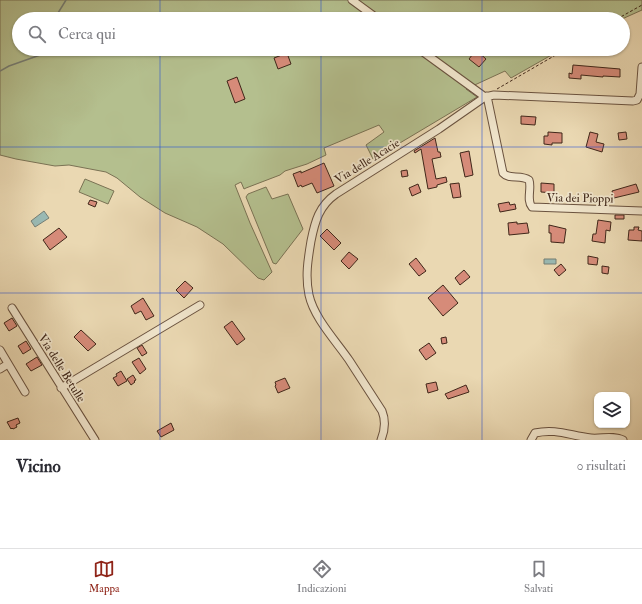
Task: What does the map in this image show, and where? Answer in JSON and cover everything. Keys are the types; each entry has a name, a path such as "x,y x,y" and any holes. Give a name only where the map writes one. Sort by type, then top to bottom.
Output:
{"street":[{"path":"352,0 368,12"},
{"path":"430,56 488,95 635,101 640,95 642,67"},
{"name":"Via dei Pioppi","path":"488,95 503,172 507,176 524,177 529,180 529,201 532,207 642,211"},
{"name":"Via delle Acacie","path":"381,440 385,426 382,411 316,312 309,298 307,267 315,220 322,207 334,195 439,129 488,95"},
{"path":"61,388 200,305"},
{"name":"Via delle Betulle","path":"12,308 95,440"},
{"path":"0,350 25,392"},
{"path":"0,369 8,364"},
{"path":"531,440 535,433 553,431 561,431 589,437 614,437 623,440"}],"path":[{"path":"630,12 642,5"},
{"path":"488,95 554,56"}],"green space":[{"path":"0,0 642,0 642,10 630,15 630,12 12,12 12,56 550,56 511,78 505,71 466,89 477,97 373,159 366,145 384,132 379,125 324,148 326,155 307,164 285,171 280,175 244,189 241,182 235,185 272,272 264,280 258,278 223,244 197,227 165,213 140,197 117,178 106,172 69,165 55,166 0,155"},
{"path":"85,179 114,191 108,204 79,192"},
{"path":"266,187 272,199 288,194 303,229 276,264 273,263 246,197 248,194"}],"water":[{"path":"44,211 49,218 35,227 31,221"},
{"path":"544,259 556,259 556,264 544,264"}],"building":[{"path":"279,56 288,56 291,64 278,69 274,58"},
{"path":"471,56 483,56 486,59 479,67 469,59"},
{"path":"573,65 620,69 620,77 581,75 581,79 569,78 569,73 572,74"},
{"path":"237,77 245,99 235,103 227,81"},
{"path":"521,116 536,117 535,125 521,124"},
{"path":"548,132 562,133 562,143 552,143 552,145 544,144 544,136 548,136"},
{"path":"590,132 598,134 596,142 604,144 602,152 586,147"},
{"path":"626,132 627,139 619,140 618,133"},
{"path":"435,138 438,152 440,152 441,157 432,159 436,179 446,177 447,182 437,185 437,187 428,189 421,149 415,153 414,151"},
{"path":"469,151 473,175 465,177 460,153"},
{"path":"324,163 334,186 317,193 312,183 298,187 293,174 301,171 301,173"},
{"path":"407,170 408,176 402,177 401,171"},
{"path":"459,183 461,197 453,198 450,184"},
{"path":"541,183 554,184 554,193 541,192"},
{"path":"418,184 421,192 412,196 409,188"},
{"path":"636,184 639,192 614,198 612,191"},
{"path":"90,200 97,202 95,207 88,204"},
{"path":"509,202 510,205 515,204 516,209 500,212 498,204"},
{"path":"615,215 624,215 624,219 615,219"},
{"path":"598,220 611,222 610,231 606,230 605,243 592,241 593,234 596,234"},
{"path":"517,222 517,224 527,223 529,233 509,235 508,223"},
{"path":"549,225 566,229 564,243 551,242"},
{"path":"634,227 639,227 638,230 642,231 642,241 628,240 629,230 634,230"},
{"path":"59,228 67,237 50,250 43,240"},
{"path":"327,229 341,243 334,250 320,236"},
{"path":"349,252 358,259 349,269 341,261"},
{"path":"588,256 598,258 597,265 588,264"},
{"path":"416,258 426,271 419,276 409,264"},
{"path":"561,264 566,270 559,276 554,270"},
{"path":"602,266 609,267 608,274 602,273"},
{"path":"464,270 470,277 460,285 455,278"},
{"path":"185,281 193,288 184,298 176,290"},
{"path":"443,285 458,303 443,316 428,298"},
{"path":"143,298 154,316 146,320 141,311 135,314 131,306"},
{"path":"12,318 17,326 9,331 4,323"},
{"path":"232,321 245,339 237,345 224,327"},
{"path":"81,330 96,344 88,351 74,337"},
{"path":"446,337 447,343 442,344 441,338"},
{"path":"26,341 31,349 23,354 18,346"},
{"path":"429,343 436,353 426,360 419,350"},
{"path":"142,345 147,353 142,356 137,348"},
{"path":"37,357 42,365 31,371 26,364"},
{"path":"139,358 146,369 140,374 132,362"},
{"path":"121,371 127,381 118,386 113,378"},
{"path":"133,375 136,380 131,385 127,379"},
{"path":"285,378 290,388 278,393 275,382"},
{"path":"436,382 438,390 428,393 426,384"},
{"path":"466,385 469,392 448,399 445,394"},
{"path":"18,418 20,423 16,425 17,427 11,429 7,422"},
{"path":"171,423 174,430 161,437 157,431"}],"waterway":[{"path":"59,12 66,0"},
{"path":"0,71 9,66 37,56"}]}
